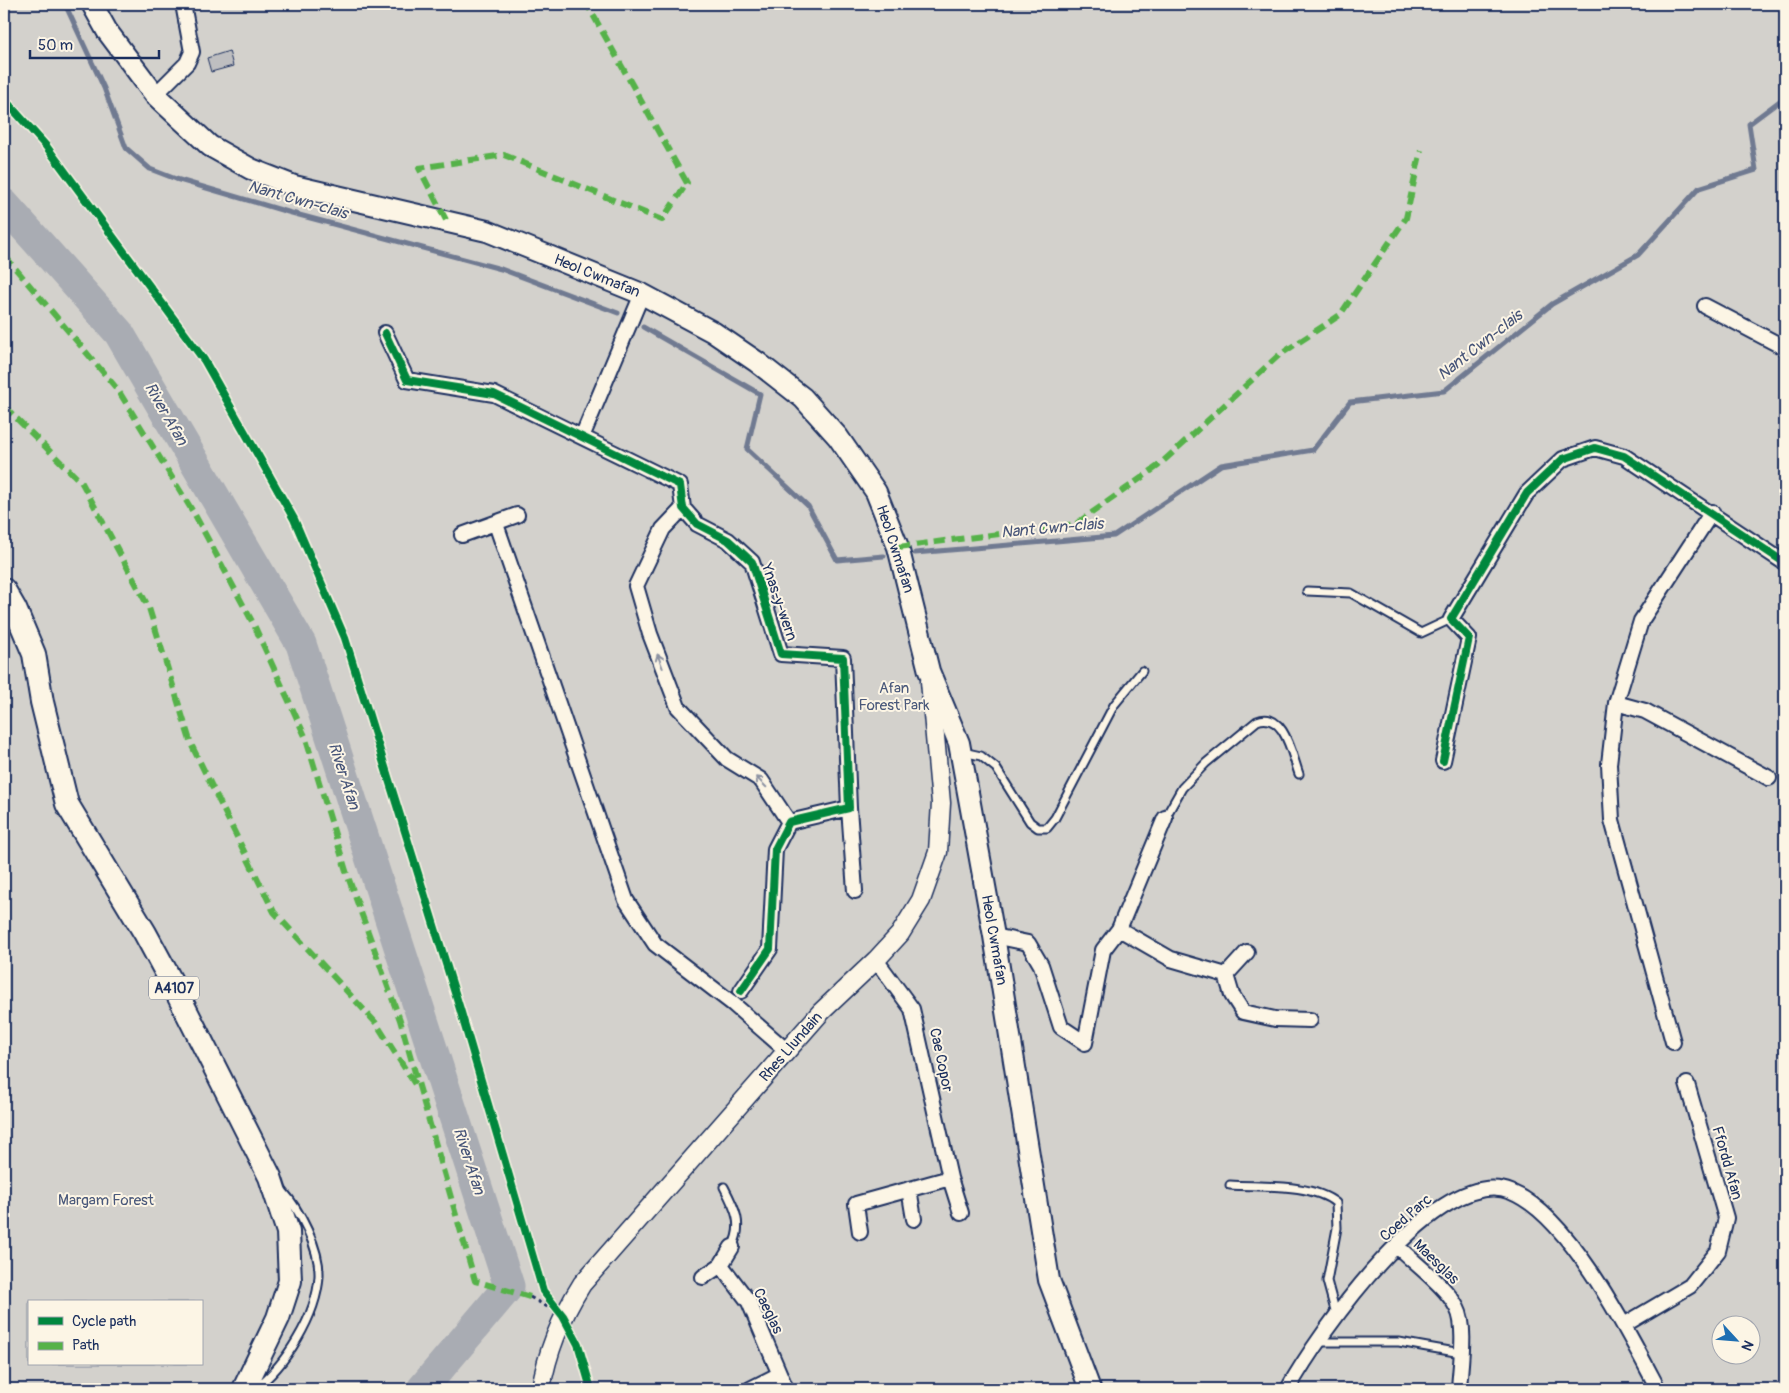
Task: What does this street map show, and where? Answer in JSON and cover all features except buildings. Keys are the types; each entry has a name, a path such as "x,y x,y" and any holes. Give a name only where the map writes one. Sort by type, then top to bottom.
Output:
{"main road":[{"name":"Heol Cwmafan","path":"92,4 107,31 155,96 210,146 250,169 294,186 487,231 642,294 713,332 757,362 803,398 838,437 876,492 898,547 930,671 960,751 994,936 1050,1280 1090,1389"},
{"name":"A4107","path":"4,590 15,609 34,654 42,702 67,804 158,958 270,1177 288,1232 290,1281 278,1318 244,1389"}],"street":[{"path":"155,96 187,63 192,52 183,4"},
{"path":"582,437 642,294"},
{"path":"1705,306 1785,348"},
{"path":"385,333 407,380 494,394 680,485 683,508 663,529 636,586 650,634 678,707 727,760 761,780 789,822"},
{"path":"1444,761 1469,638 1451,619 1527,492 1562,459 1595,448 1624,456 1712,512 1785,563"},
{"name":"Ynas-y-wern","path":"683,508 697,524 728,540 752,562 782,654 843,658 849,808"},
{"path":"1673,1042 1612,820 1609,764 1616,703 1641,621 1712,512"},
{"path":"462,535 516,515"},
{"path":"496,524 626,900 655,944 732,1003 787,1051"},
{"name":"Rhes Llundain","path":"541,1389 545,1365 564,1316 582,1284 821,1012 876,960 900,934 921,900 938,852 941,803 930,671"},
{"path":"1616,703 1645,711 1769,778"},
{"path":"741,991 770,949 775,849 789,822 849,808 855,891"},
{"path":"994,936 1028,944 1040,965 1061,1027 1085,1042 1103,950 1119,929 1165,818"},
{"path":"1119,929 1172,959 1226,975"},
{"path":"1226,975 1247,952"},
{"name":"Cae Copor","path":"876,960 912,1010 950,1178 962,1213"},
{"path":"1226,975 1232,995 1243,1012 1275,1019 1310,1020"},
{"name":"Ffordd Afan","path":"1624,1325 1690,1286 1718,1250 1726,1218 1686,1084"},
{"path":"860,1232 856,1204 950,1178"},
{"path":"908,1189 914,1219"},
{"name":"Coed Parc","path":"1288,1389 1336,1314 1364,1279 1397,1246 1439,1208 1464,1195 1490,1189 1510,1191 1533,1205 1561,1231 1624,1325 1658,1389"},
{"name":"Maesglas","path":"1397,1246 1448,1295 1458,1309 1462,1326 1459,1389"},
{"path":"703,1278 721,1265 732,1247"},
{"name":"Caeglas","path":"721,1265 749,1302 778,1375 786,1389"},
{"path":"750,1389 778,1375"}],"lane":[{"path":"1307,591 1351,593 1421,633 1451,619"},
{"path":"960,751 981,756 996,768 1030,822 1038,828 1048,828 1114,705 1142,671"},
{"path":"1165,818 1182,788 1206,763 1257,721 1265,718 1280,725 1299,774"},
{"path":"254,1389 266,1380 286,1356 308,1320 319,1276 311,1236 294,1204 270,1177"},
{"path":"1230,1185 1310,1190 1327,1195 1336,1203 1336,1228 1327,1281 1336,1314"},
{"path":"724,1187 738,1214 738,1236 732,1247"},
{"path":"1317,1342 1322,1344 1399,1342 1461,1353"}],"path":[{"path":"530,1297 564,1316"},
{"path":"548,1298 564,1316"}],"green space":[{"name":"Afan Forest Park","path":"4,4 1785,4 1785,1389 4,1389"}],"waterway":[{"name":"Nant Cwn-clais","path":"65,4 104,88 126,148 150,169 176,179 288,212 501,269 618,313"},
{"name":"Nant Cwn-clais","path":"915,553 1114,536 1221,465 1313,450 1350,402 1444,391 1552,304 1638,255 1699,188 1756,170 1749,124 1785,97"},
{"name":"River Afan","path":"4,204 119,333 301,644 509,1286 422,1389"},
{"name":"Nant Cwn-clais","path":"643,327 760,394 747,449 808,506 837,560 884,556"}],"marked path":[{"path":"446,220 419,168 504,155 662,220 687,183 587,4"},
{"path":"898,547 1076,524 1158,466 1278,356 1340,315 1406,218 1421,150"},
{"path":"4,255 118,390 195,515 254,625 305,736 347,874 400,1020 475,1281 530,1297"},
{"path":"4,406 82,483 149,608 191,744 274,912 376,1023 418,1089"}],"cycle path":[{"path":"4,99 46,146 204,360 294,519 345,638 460,1009 543,1291 563,1316 578,1344 591,1389"},
{"path":"385,333 407,380 494,394 680,485 683,508 697,524 728,540 752,562 781,654 843,658 849,808 789,822 775,849 770,949 741,991"},
{"path":"1443,761 1469,638 1451,619 1527,493 1563,459 1595,448 1624,456 1785,563"}],"park label":[{"name":"Margam Forest","path":"106,1200"}]}
